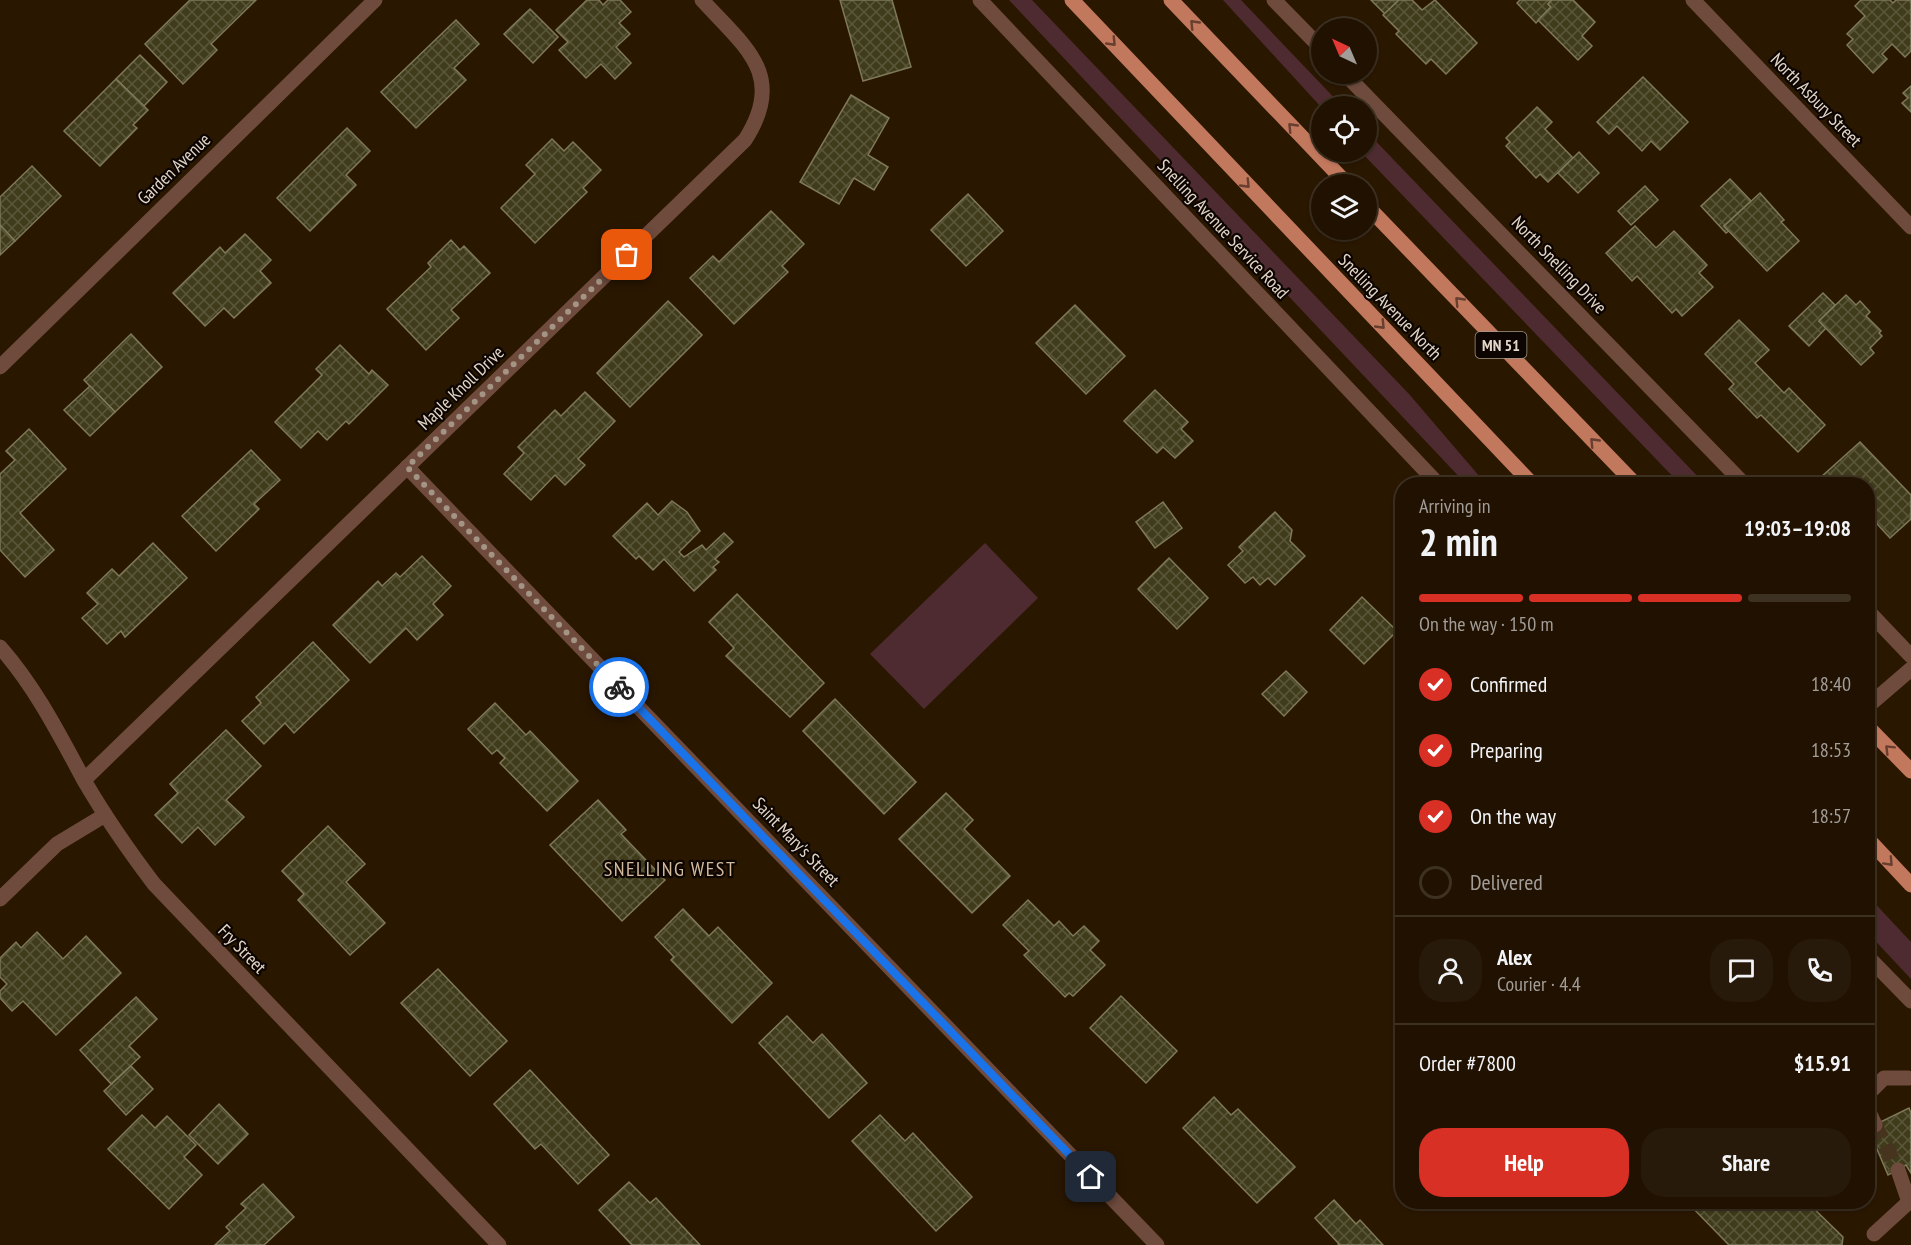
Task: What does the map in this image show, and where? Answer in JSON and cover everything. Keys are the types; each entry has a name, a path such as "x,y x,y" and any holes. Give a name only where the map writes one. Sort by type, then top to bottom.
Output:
{"main road":[{"name":"Snelling Avenue North","path":"1072,0 1525,477"},
{"path":"1170,0 1337,174"},
{"name":"MN 51","path":"1377,216 1628,477"},
{"path":"1875,734 1911,771"},
{"path":"1875,846 1911,885"}],"street":[{"name":"Garden Avenue","path":"0,367 375,0"},
{"name":"Maple Knoll Drive","path":"84,780 745,140 759,120 764,97 761,75 752,54 702,0"},
{"name":"Snelling Avenue Service Road","path":"980,0 1431,477"},
{"path":"1274,0 1311,38"},
{"name":"North Asbury Street","path":"1693,0 1911,226"},
{"name":"North Snelling Drive","path":"1355,84 1737,477"},
{"name":"Saint Mary's Street","path":"407,467 1157,1245"},
{"path":"1875,618 1911,656"},
{"name":"Fry Street","path":"0,646 29,682 126,849 154,884 499,1245"},
{"path":"1875,700 1911,669"},
{"path":"0,898 57,844 105,815"},
{"path":"1875,964 1911,1001"},
{"path":"1875,1087 1884,1078 1910,1081"},
{"path":"1874,1234 1910,1201 1898,1170"}],"shaded area":[{"path":"1009,0 1032,0 1409,394 1480,477 1459,477"},
{"path":"1223,0 1241,0 1311,73 1311,84 1321,84 1332,96 1311,96"},
{"path":"1377,142 1698,477 1673,477 1371,162 1377,162"},
{"path":"985,543 1038,598 924,709 870,654"},
{"path":"1875,903 1911,942 1911,979 1875,940"}],"building":[{"path":"190,0 256,0 211,44 217,50 183,84 145,44"},
{"path":"587,0 599,0 603,5 608,0 620,0 631,12 619,23 630,34 616,47 631,63 615,79 601,64 586,78 559,50 568,42 556,30"},
{"path":"840,0 892,0 911,67 863,81"},
{"path":"1371,0 1399,0 1385,14"},
{"path":"1399,0 1412,0 1422,10 1435,0 1477,43 1446,74 1431,59 1426,64 1396,34 1399,31 1383,15"},
{"path":"1520,0 1552,0 1548,4 1551,7 1536,23 1517,3"},
{"path":"1552,0 1573,0 1595,22 1582,36 1592,46 1578,60 1538,20 1551,7 1548,4"},
{"path":"1861,0 1890,0 1893,3 1896,0 1911,0 1911,51 1905,57 1892,44 1882,54 1887,59 1873,73 1847,45 1853,39 1847,34 1865,16 1855,6"},
{"path":"530,9 558,37 533,63 504,34"},
{"path":"456,20 479,44 454,68 466,80 416,128 381,92"},
{"path":"140,55 167,82 144,106 116,79"},
{"path":"1643,77 1688,122 1660,150 1651,141 1642,151 1617,126 1609,134 1597,122"},
{"path":"116,79 148,110 133,125 137,128 100,166 64,131"},
{"path":"1911,86 1911,112 1902,103 1908,98 1903,93"},
{"path":"851,95 889,118 868,155 888,167 874,190 854,178 839,204 800,182"},
{"path":"1537,107 1552,122 1545,129 1573,158 1548,182 1540,174 1536,178 1506,146 1510,142 1506,138"},
{"path":"347,128 370,151 346,175 356,185 310,231 277,198"},
{"path":"552,139 564,151 573,142 601,170 583,188 587,192 535,243 501,208 535,174 526,165"},
{"path":"1579,152 1599,173 1578,193 1558,173"},
{"path":"32,166 61,196 15,241 0,225 0,197"},
{"path":"1730,179 1751,201 1724,226 1729,231 1726,233 1701,206"},
{"path":"1645,186 1658,200 1631,225 1618,211"},
{"path":"1760,193 1784,220 1781,222 1799,241 1767,271 1724,226"},
{"path":"968,194 1003,231 966,266 931,230"},
{"path":"771,211 804,244 782,266 788,272 734,324 690,278 713,256 719,262"},
{"path":"0,225 15,241 0,255"},
{"path":"1635,226 1656,248 1674,231 1707,265 1699,273 1713,287 1682,316 1676,309 1672,313 1637,276 1632,281 1606,253"},
{"path":"245,234 271,260 260,271 271,283 234,318 224,308 205,326 173,293 220,247 225,253"},
{"path":"451,240 460,250 464,246 490,273 451,310 459,318 426,350 387,309 431,267 428,263"},
{"path":"1823,293 1835,305 1819,321 1826,328 1809,346 1789,326"},
{"path":"1846,295 1856,305 1860,301 1870,312 1866,316 1881,331 1879,333 1882,336 1870,348 1874,353 1861,365 1819,321"},
{"path":"668,301 702,335 630,407 597,373"},
{"path":"1075,305 1125,356 1086,394 1036,343"},
{"path":"1739,320 1769,350 1755,363 1784,393 1789,388 1825,425 1798,452 1761,415 1757,418 1729,389 1734,384 1705,354"},
{"path":"131,334 162,367 115,412 84,380"},
{"path":"340,345 369,374 372,370 388,385 349,424 346,421 327,440 318,431 301,448 275,422 322,375 316,369"},
{"path":"90,386 115,412 90,436 64,410"},
{"path":"1155,390 1188,422 1181,429 1193,441 1175,458 1163,447 1157,453 1124,421"},
{"path":"585,392 615,421 578,459 585,465 565,485 555,475 531,500 504,474 524,453 518,447 555,410 561,416"},
{"path":"29,429 66,469 20,513 54,550 25,577 0,550 0,474 15,460 6,451"},
{"path":"1860,442 1911,495 1911,519 1890,538 1875,522 1875,477 1821,477"},
{"path":"251,450 280,480 254,504 259,509 216,551 182,516"},
{"path":"672,501 687,512 700,531 679,552 684,557 702,545 706,550 724,533 733,542 715,559 719,562 713,567 716,570 694,591 664,559 653,570 639,556 636,559 613,536 647,503 658,515"},
{"path":"1163,502 1182,528 1155,548 1136,522"},
{"path":"1275,512 1292,530 1290,541 1305,556 1275,585 1268,578 1260,585 1253,577 1245,583 1228,565 1243,551 1239,547"},
{"path":"153,543 187,578 125,637 121,631 107,644 82,618 98,604 87,593 112,569 119,576"},
{"path":"422,556 451,586 433,604 443,615 417,640 406,628 370,663 333,625 378,581 382,586 396,573 400,577"},
{"path":"1169,558 1208,598 1177,629 1138,589"},
{"path":"737,594 824,683 790,717 726,656 734,648 709,622"},
{"path":"1362,597 1395,629 1395,633 1364,664 1330,630"},
{"path":"313,642 349,680 294,733 285,723 264,744 242,721 261,703 256,697"},
{"path":"1286,671 1307,692 1284,716 1262,694"},
{"path":"835,699 916,782 884,814 803,731"},
{"path":"495,703 526,735 530,731 578,781 547,811 500,763 505,758 497,750 492,754 468,729"},
{"path":"226,730 261,766 226,800 244,817 215,845 198,827 182,843 155,815 178,793 170,784"},
{"path":"946,793 973,820 964,829 1010,876 972,913 899,839"},
{"path":"598,800 626,830 621,834 665,880 622,921 550,845"},
{"path":"328,826 365,864 346,882 385,923 350,955 298,900 304,894 282,871"},
{"path":"1028,900 1054,926 1059,921 1073,936 1084,926 1099,941 1090,950 1105,965 1073,996 1069,993 1065,997 1024,955 1029,951 1003,925"},
{"path":"683,909 709,936 718,927 772,983 732,1023 671,960 674,957 655,937"},
{"path":"37,932 63,959 86,936 121,973 56,1035 23,1001 12,1011 0,998 0,991 7,984 0,977 0,958 16,942 21,948"},
{"path":"438,969 507,1041 470,1076 401,1003"},
{"path":"1121,996 1177,1051 1146,1083 1090,1028"},
{"path":"136,997 157,1019 129,1046 140,1057 111,1084 80,1050"},
{"path":"787,1016 813,1043 822,1034 867,1083 829,1118 759,1043"},
{"path":"131,1066 153,1089 126,1115 104,1091"},
{"path":"530,1070 609,1155 578,1184 541,1144 535,1149 494,1104"},
{"path":"1214,1097 1231,1115 1238,1109 1295,1167 1257,1203 1183,1128"},
{"path":"219,1104 248,1134 218,1164 189,1135"},
{"path":"1909,1108 1911,1113 1911,1173 1906,1165 1888,1175 1875,1144 1875,1125"},
{"path":"142,1115 155,1128 167,1116 196,1145 184,1157 202,1175 169,1209 108,1149"},
{"path":"880,1115 905,1141 913,1133 972,1197 936,1231 852,1141"},
{"path":"629,1182 650,1203 656,1198 700,1245 632,1245 599,1210"},
{"path":"263,1184 294,1217 264,1245 215,1245 230,1231 226,1227 246,1208 241,1204"},
{"path":"1334,1200 1356,1224 1360,1220 1383,1245 1338,1245 1315,1218"},
{"path":"1694,1209 1814,1209 1843,1237 1842,1245 1729,1245"}],"tunnel":[{"path":"1875,1125 1898,1170"}],"way so far":[{"path":"619,687 407,467 627,255"}],"district":[{"name":"SNELLING WEST","path":"670,869"}],"route":[{"path":"619,687 1091,1177"}]}
